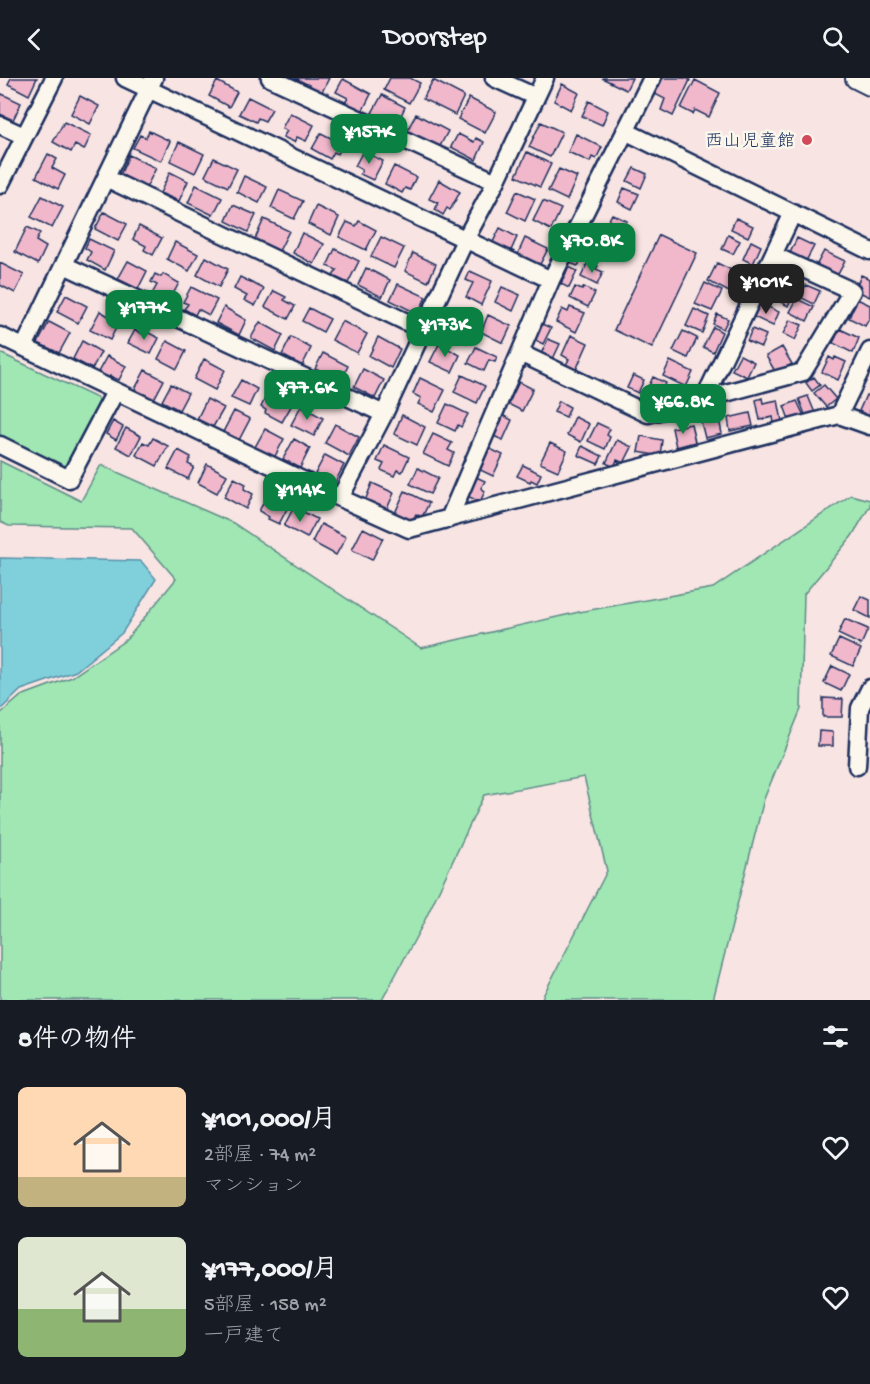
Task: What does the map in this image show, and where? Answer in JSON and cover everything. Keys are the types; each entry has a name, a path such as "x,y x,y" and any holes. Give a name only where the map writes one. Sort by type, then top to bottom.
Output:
{"street":[{"path":"0,185 54,78"},
{"path":"125,78 151,83 551,280"},
{"path":"270,78 496,182"},
{"path":"494,78 536,97"},
{"path":"340,498 384,414 466,238 496,182 545,78"},
{"path":"448,519 551,280 652,78"},
{"path":"856,78 870,85"},
{"path":"24,347 151,83"},
{"path":"0,125 24,136"},
{"path":"625,131 870,251"},
{"path":"106,178 423,330"},
{"path":"704,399 793,213"},
{"path":"520,353 648,414 803,372 852,291 773,255"},
{"path":"63,266 384,414"},
{"path":"0,336 409,529 839,415 870,426"},
{"path":"839,415 870,351"},
{"path":"0,445 69,479 116,392"},
{"path":"857,766 870,688"}],"green space":[{"path":"0,353 97,398 100,406 71,465 59,470 0,439"},
{"path":"0,461 81,501 101,465 233,523 421,648 579,612 713,588 851,495 870,500 870,506 852,536 804,594 801,709 764,799 713,1000 541,1000 607,871 584,777 484,795 423,924 382,1000 0,1000 0,714 21,696 72,677 127,639 176,579 132,528 9,526 0,522"}],"water":[{"path":"0,558 141,561 156,579 122,633 76,671 21,690 0,710"}],"building":[{"path":"11,78 37,78 29,95 8,84"},
{"path":"295,78 329,78 322,92"},
{"path":"390,78 410,78 420,83 409,103 384,90"},
{"path":"602,78 632,78 626,90"},
{"path":"663,78 690,80 673,116 661,110 665,99 655,94"},
{"path":"343,79 371,94 362,112 345,103 348,98 336,92"},
{"path":"433,80 464,96 455,115 423,99"},
{"path":"695,80 720,93 709,117 695,110 693,114 681,108"},
{"path":"217,81 237,92 229,107 209,96"},
{"path":"562,84 579,93 571,110 554,101"},
{"path":"2,94 21,103 13,120 0,114"},
{"path":"382,95 405,107 396,126 372,113"},
{"path":"80,96 99,106 90,124 71,114"},
{"path":"248,97 272,109 265,121 258,118 256,122 239,114"},
{"path":"469,98 496,112 485,133 458,119"},
{"path":"589,101 608,111 602,125 582,116"},
{"path":"290,113 314,125 306,141 297,137 294,142 283,137 287,131 282,128"},
{"path":"416,114 448,131 439,148 407,131"},
{"path":"64,122 91,135 84,150 75,145 71,152 53,142"},
{"path":"541,122 562,132 550,157 529,147"},
{"path":"149,131 170,141 161,161 133,148 140,135 146,138"},
{"path":"321,133 343,144 338,154 334,152 330,159 312,149"},
{"path":"458,134 474,142 476,138 484,142 476,160 451,147"},
{"path":"576,134 602,147 596,159 592,157 590,162 568,152"},
{"path":"179,142 204,154 195,173 170,161"},
{"path":"363,151 383,161 373,180 360,174 362,170 355,166"},
{"path":"527,152 551,164 540,187 516,176"},
{"path":"48,154 57,159 52,168 65,175 58,189 36,177"},
{"path":"129,155 156,168 146,188 120,175"},
{"path":"214,158 237,169 228,187 205,176"},
{"path":"394,166 416,177 410,190 405,188 402,193 385,184"},
{"path":"634,168 647,174 641,188 627,181"},
{"path":"559,169 577,177 567,200 548,191"},
{"path":"170,172 188,181 179,201 160,193"},
{"path":"244,176 267,187 259,203 237,192"},
{"path":"439,180 460,192 450,210 447,208 443,215 435,210 438,203 429,199"},
{"path":"196,185 222,198 213,215 188,203"},
{"path":"624,188 639,194 632,209 618,202"},
{"path":"279,190 303,201 294,219 271,208"},
{"path":"517,191 535,199 525,221 507,212"},
{"path":"42,196 63,207 52,228 31,217"},
{"path":"543,201 561,209 551,230 533,221"},
{"path":"233,205 256,215 248,232 226,221"},
{"path":"316,206 339,217 331,235 308,224"},
{"path":"104,212 127,224 118,241 95,229"},
{"path":"612,214 627,221 620,237 604,229"},
{"path":"736,218 753,226 748,237 731,229"},
{"path":"264,219 289,231 279,251 255,239"},
{"path":"359,221 376,230 366,250 339,237 347,222 356,226"},
{"path":"139,226 162,238 153,255 144,250 146,246 133,239"},
{"path":"27,227 40,233 36,241 46,247 38,264 15,252"},
{"path":"500,228 517,237 509,255 491,246"},
{"path":"302,233 324,244 314,264 293,253"},
{"path":"659,235 697,253 652,348 614,330"},
{"path":"728,235 740,241 733,254 722,249"},
{"path":"381,237 404,248 394,268 371,257"},
{"path":"604,237 615,243 609,256 602,252 600,256 593,252 599,239 602,240"},
{"path":"525,238 548,249 539,266 516,258"},
{"path":"797,238 814,246 806,261 790,253"},
{"path":"89,239 114,251 105,270 87,260 91,252 85,248"},
{"path":"751,241 761,246 753,264 743,259"},
{"path":"175,242 198,254 189,271 167,259"},
{"path":"579,244 587,248 578,266 570,263"},
{"path":"335,249 359,261 348,283 333,276 337,270 327,266"},
{"path":"824,251 845,261 837,276 816,266"},
{"path":"413,253 436,264 428,282 405,271"},
{"path":"206,257 228,269 219,287 197,275"},
{"path":"128,261 147,271 138,289 118,279"},
{"path":"588,262 598,266 596,269 603,272 597,285 581,277"},
{"path":"0,263 24,275 15,293 0,285"},
{"path":"717,263 738,273 729,292 708,281"},
{"path":"569,267 577,271 569,288 561,284"},
{"path":"366,268 390,280 382,297 358,285"},
{"path":"470,271 492,281 481,305 466,297 473,283 466,280"},
{"path":"155,274 161,277 163,274 179,283 168,303 152,294 157,285 151,282"},
{"path":"861,275 870,279 870,297 855,290"},
{"path":"240,277 264,289 255,306 244,300 247,296 234,289"},
{"path":"705,283 722,291 712,311 695,304"},
{"path":"398,284 426,297 418,314 390,300"},
{"path":"806,285 820,291 814,304 800,297"},
{"path":"191,287 217,300 209,315 198,309 195,315 184,309 188,304 183,302"},
{"path":"502,287 520,295 513,311 495,302"},
{"path":"575,287 582,290 584,287 595,293 588,307 570,298"},
{"path":"780,288 793,295 788,306 775,299"},
{"path":"274,291 286,297 284,300 295,306 288,319 265,307"},
{"path":"66,295 87,306 78,323 57,312"},
{"path":"797,299 814,307 807,321 790,312"},
{"path":"857,299 870,305 870,317 865,326 849,318"},
{"path":"760,303 779,312 773,326 754,317"},
{"path":"224,307 246,320 239,335 216,323"},
{"path":"570,307 585,313 576,332 556,322 562,309 568,312"},
{"path":"309,308 330,319 323,332 302,321"},
{"path":"694,309 709,316 702,333 686,326"},
{"path":"100,311 119,322 110,340 90,330"},
{"path":"453,313 476,324 467,343 444,332"},
{"path":"717,314 728,319 723,329 713,324"},
{"path":"488,315 511,326 503,343 481,332"},
{"path":"790,320 802,325 795,340 783,334"},
{"path":"342,321 367,334 357,353 332,340"},
{"path":"49,322 70,333 59,353 38,343"},
{"path":"260,322 283,335 275,351 251,338"},
{"path":"542,324 551,328 543,344 535,340"},
{"path":"713,327 722,332 713,352 703,347"},
{"path":"752,329 766,335 761,347 747,341"},
{"path":"840,329 859,338 853,353 833,343"},
{"path":"135,330 143,334 145,331 159,338 151,354 128,343"},
{"path":"683,331 697,338 688,358 673,351"},
{"path":"571,335 588,343 576,370 566,365 569,359 562,355"},
{"path":"291,337 311,348 302,366 282,355"},
{"path":"378,337 400,349 391,368 369,356"},
{"path":"548,339 560,344 552,361 540,356"},
{"path":"82,341 101,352 92,369 73,359"},
{"path":"167,341 186,351 177,369 158,359"},
{"path":"439,344 460,355 452,372 430,362"},
{"path":"476,347 497,357 495,362 489,360 484,371 468,363"},
{"path":"782,347 792,364 776,373 766,356"},
{"path":"323,353 348,366 340,382 332,378 331,380 315,369"},
{"path":"740,355 754,362 747,377 732,370"},
{"path":"107,356 126,366 119,380 110,376 108,380 97,374"},
{"path":"829,357 846,362 838,380 822,372"},
{"path":"204,359 225,370 215,390 194,379"},
{"path":"670,361 693,372 686,387 663,376"},
{"path":"363,369 384,380 375,398 354,387"},
{"path":"145,370 164,380 153,401 134,391"},
{"path":"462,375 485,386 477,403 454,392"},
{"path":"633,375 644,380 638,393 627,388"},
{"path":"653,377 666,383 657,403 644,397"},
{"path":"814,377 820,385 812,391 806,383"},
{"path":"420,378 445,390 434,412 418,404 421,398 413,394"},
{"path":"241,380 257,389 249,406 231,398"},
{"path":"519,382 533,389 522,411 508,404"},
{"path":"171,384 188,393 179,410 162,401"},
{"path":"824,385 836,399 826,407 814,393"},
{"path":"270,388 293,403 282,422 265,413 266,410 261,407"},
{"path":"866,395 870,397 870,417 859,411"},
{"path":"808,396 815,413 806,417 799,399"},
{"path":"762,398 763,403 778,400 782,421 774,423 773,417 760,420 756,400"},
{"path":"207,399 224,408 213,427 197,419"},
{"path":"559,401 570,407 566,417 554,412"},
{"path":"797,401 804,416 790,422 784,406"},
{"path":"447,404 468,414 461,427 458,425 455,431 438,423"},
{"path":"301,406 323,418 314,436 291,425"},
{"path":"234,411 250,419 239,440 223,432"},
{"path":"750,413 753,426 730,431 728,418"},
{"path":"500,414 512,420 503,440 491,435"},
{"path":"402,415 425,427 417,445 394,434"},
{"path":"575,417 589,424 581,442 567,435"},
{"path":"719,419 722,434 705,438 701,422"},
{"path":"113,421 123,427 116,440 106,434"},
{"path":"597,423 610,429 607,435 610,437 605,449 588,441"},
{"path":"335,424 359,437 349,456 325,443"},
{"path":"691,424 695,442 676,447 672,428"},
{"path":"126,428 141,436 131,455 116,447"},
{"path":"265,429 284,439 274,458 255,447"},
{"path":"433,434 452,443 448,450 454,453 448,466 423,454"},
{"path":"641,436 662,440 660,456 638,452"},
{"path":"153,438 168,446 157,466 136,455 143,442 149,445"},
{"path":"294,439 310,448 300,468 283,459"},
{"path":"617,440 632,447 624,463 617,460 614,467 606,463"},
{"path":"550,443 567,451 558,471 540,463"},
{"path":"384,445 409,457 402,472 397,470 394,476 381,470 384,464 377,461"},
{"path":"582,446 602,456 598,464 578,455"},
{"path":"486,447 503,455 493,476 476,468"},
{"path":"178,450 191,457 188,464 194,467 188,479 168,469"},
{"path":"325,455 344,465 334,484 315,474"},
{"path":"207,464 227,475 217,493 198,483"},
{"path":"523,465 541,474 537,483 517,476"},
{"path":"418,468 438,478 430,494 410,484"},
{"path":"472,475 485,481 481,488 485,491 480,502 463,494"},
{"path":"234,478 246,484 244,489 253,494 246,509 224,497"},
{"path":"372,483 394,493 386,511 365,501"},
{"path":"405,491 429,503 422,517 416,514 412,521 395,513"},
{"path":"267,496 277,501 279,498 290,503 279,524 268,519 269,517 259,511"},
{"path":"294,507 317,519 307,538 284,526"},
{"path":"321,524 346,537 336,555 312,542"},
{"path":"363,528 383,538 372,560 352,550"},
{"path":"861,596 870,600 870,618 854,610"},
{"path":"845,619 868,629 861,645 838,634"},
{"path":"839,639 861,649 853,666 831,656"},
{"path":"832,666 849,674 841,691 824,683"},
{"path":"823,698 843,699 842,717 823,717"},
{"path":"819,731 833,732 833,746 818,746"}],"place":[{"name":"西山児童館","path":"807,140"}]}
